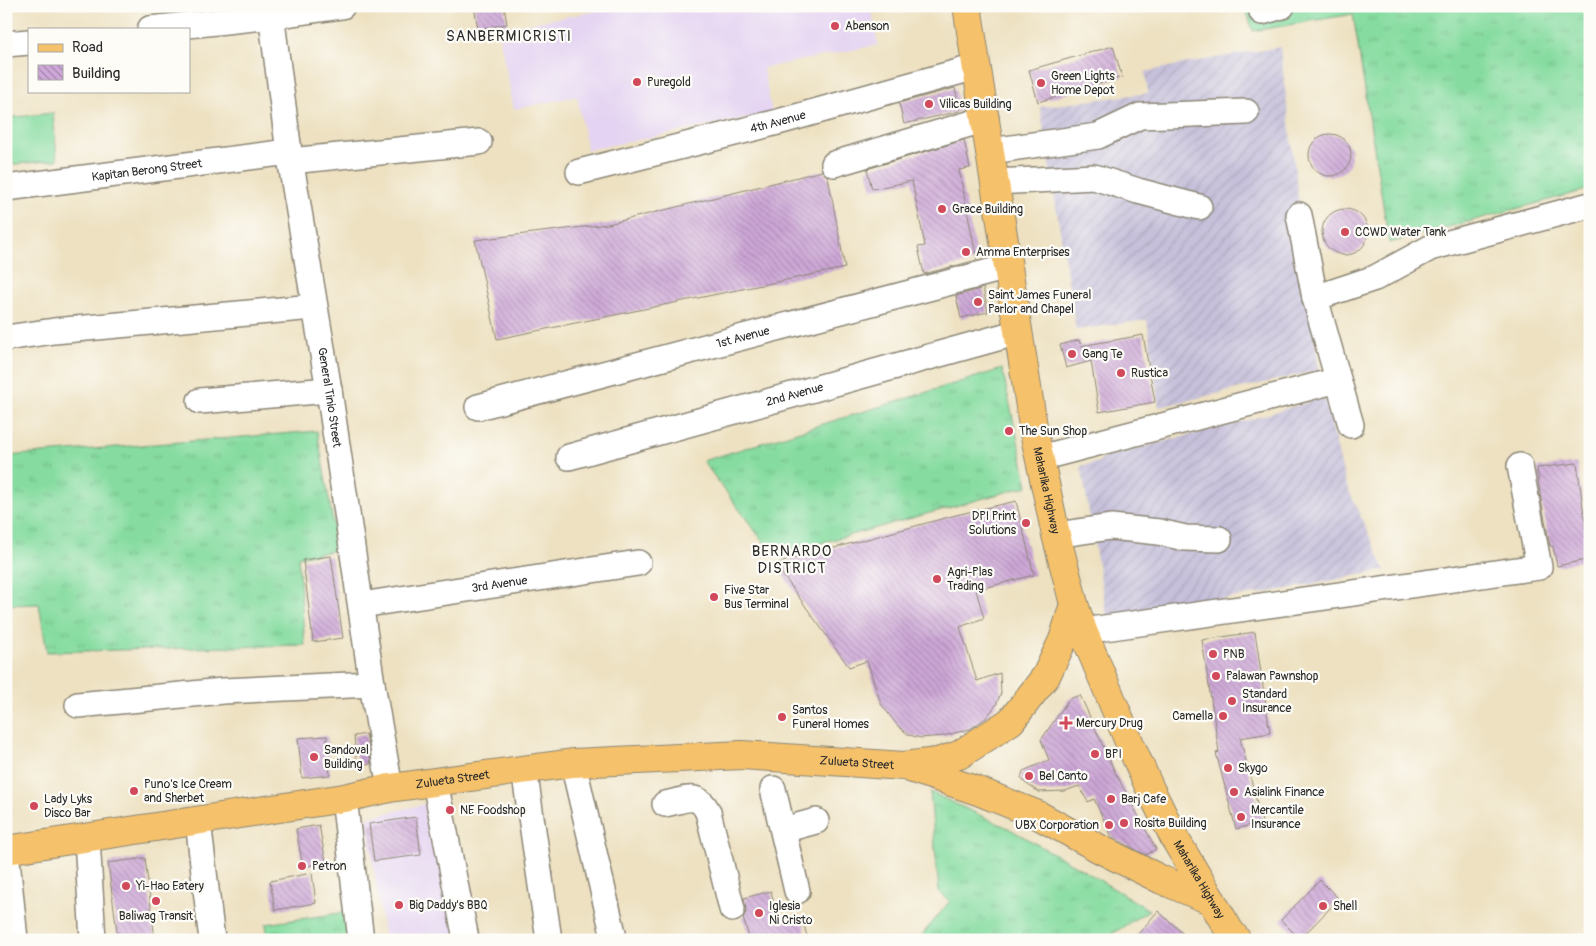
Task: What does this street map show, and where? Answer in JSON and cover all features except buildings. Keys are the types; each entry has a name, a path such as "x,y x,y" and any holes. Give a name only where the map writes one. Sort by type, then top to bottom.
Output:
{"main road":[{"name":"Maharlika Highway","path":"966,6 986,119 1034,432 1056,535 1074,604 1083,631 1151,791 1175,839 1229,930 1237,940"},
{"name":"Zulueta Street","path":"6,850 344,798 390,788 573,763 742,755 904,766 937,762 959,755 1011,722 1046,676 1063,640 1074,604"},
{"name":"Zulueta Street","path":"904,766 978,791 1038,815 1162,880 1212,901"}],"street":[{"path":"157,28 271,11 342,6"},
{"name":"General Tinio Street","path":"271,11 289,156 329,390 372,684 390,788"},
{"path":"6,44 28,42"},
{"name":"4th Avenue","path":"579,172 778,122 976,66"},
{"path":"990,151 1098,136 1140,116 1246,112"},
{"path":"834,164 986,119"},
{"name":"Kapitan Berong Street","path":"6,188 289,156 479,142"},
{"path":"995,182 1094,177 1199,206"},
{"path":"1316,298 1374,278 1430,248 1590,205"},
{"path":"1299,215 1316,298 1350,425"},
{"name":"1st Avenue","path":"478,407 1008,267"},
{"path":"6,338 54,331 314,307"},
{"name":"2nd Avenue","path":"569,457 1018,332"},
{"path":"1040,458 1338,380"},
{"path":"200,400 329,390"},
{"path":"1083,631 1539,567 1520,466"},
{"path":"1056,535 1111,527 1159,532 1185,538 1219,539"},
{"name":"3rd Avenue","path":"361,604 638,563"},
{"path":"78,705 223,691 372,684"},
{"path":"573,763 613,933"},
{"path":"524,769 548,940"},
{"path":"435,782 466,940"},
{"path":"773,789 797,891"},
{"path":"344,798 361,940"},
{"path":"665,804 695,798 703,802 708,812 732,909"},
{"path":"198,821 212,940"},
{"path":"783,830 816,822"},
{"path":"88,838 94,940"},
{"path":"6,850 15,940"}],"shaded area":[{"name":"Puregold","path":"625,6 871,6 878,45 763,68 772,113 587,150 577,96 514,109 498,29"},
{"path":"1280,47 1319,370 1159,407 1147,320 1076,330 1040,107 1148,93 1145,72"},
{"path":"1325,397 1345,482 1385,570 1287,589 1107,617 1081,466 1099,462 1107,456 1245,421"},
{"path":"438,801 464,940 385,940 366,818"}],"green space":[{"path":"1245,6 1590,6 1590,189 1389,243 1353,14 1253,31"},
{"path":"53,113 57,160 6,165 6,118"},
{"path":"1002,369 1028,486 774,556 703,461"},
{"path":"317,431 338,550 298,557 305,645 47,652 39,604 6,605 6,456"},
{"path":"930,792 1008,828 1149,910 1103,940 918,940 950,901 939,892"},
{"path":"347,912 351,940 268,940 266,924"}],"place":[{"name":"Abenson","path":"835,26"},
{"name":"Puregold","path":"637,82"},
{"name":"Green Lights Home Depot","path":"1041,83"},
{"name":"Vilicas Building","path":"929,104"},
{"name":"Grace Building","path":"942,209"},
{"name":"CCWD Water Tank","path":"1345,232"},
{"name":"Amma Enterprises","path":"966,252"},
{"name":"Saint James Funeral Parlor and Chapel","path":"978,302"},
{"name":"Gang Te","path":"1072,354"},
{"name":"Rustica","path":"1121,373"},
{"name":"The Sun Shop","path":"1009,431"},
{"name":"DPI Print Solutions","path":"1026,523"},
{"name":"Agri-Plas Trading","path":"937,579"},
{"name":"Five Star Bus Terminal","path":"714,597"},
{"name":"PNB","path":"1213,654"},
{"name":"Palawan Pawnshop","path":"1216,676"},
{"name":"Standard Insurance","path":"1232,701"},
{"name":"Camella","path":"1223,716"},
{"name":"Santos Funeral Homes","path":"782,717"},
{"name":"Mercury Drug","path":"1066,723"},
{"name":"BPI","path":"1095,754"},
{"name":"Sandoval Building","path":"314,757"},
{"name":"Skygo","path":"1228,768"},
{"name":"Bel Canto","path":"1029,776"},
{"name":"Puno's Ice Cream and Sherbet","path":"134,791"},
{"name":"Asialink Finance","path":"1234,792"},
{"name":"Barj Cafe","path":"1111,799"},
{"name":"Lady Lyks Disco Bar","path":"34,806"},
{"name":"NE Foodshop","path":"450,810"},
{"name":"Mercantile Insurance","path":"1241,817"},
{"name":"Rosita Building","path":"1124,823"},
{"name":"UBX Corporation","path":"1109,825"},
{"name":"Petron","path":"302,866"},
{"name":"Yi-Hao Eatery","path":"126,886"},
{"name":"Baliwag Transit","path":"156,901"},
{"name":"Big Daddy's BBQ","path":"399,905"},
{"name":"Shell","path":"1323,906"},
{"name":"Iglesia Ni Cristo","path":"759,913"}],"district":[{"name":"SANBERMICRISTI","path":"509,36"},
{"name":"BERNARDO DISTRICT","path":"792,560"}]}
